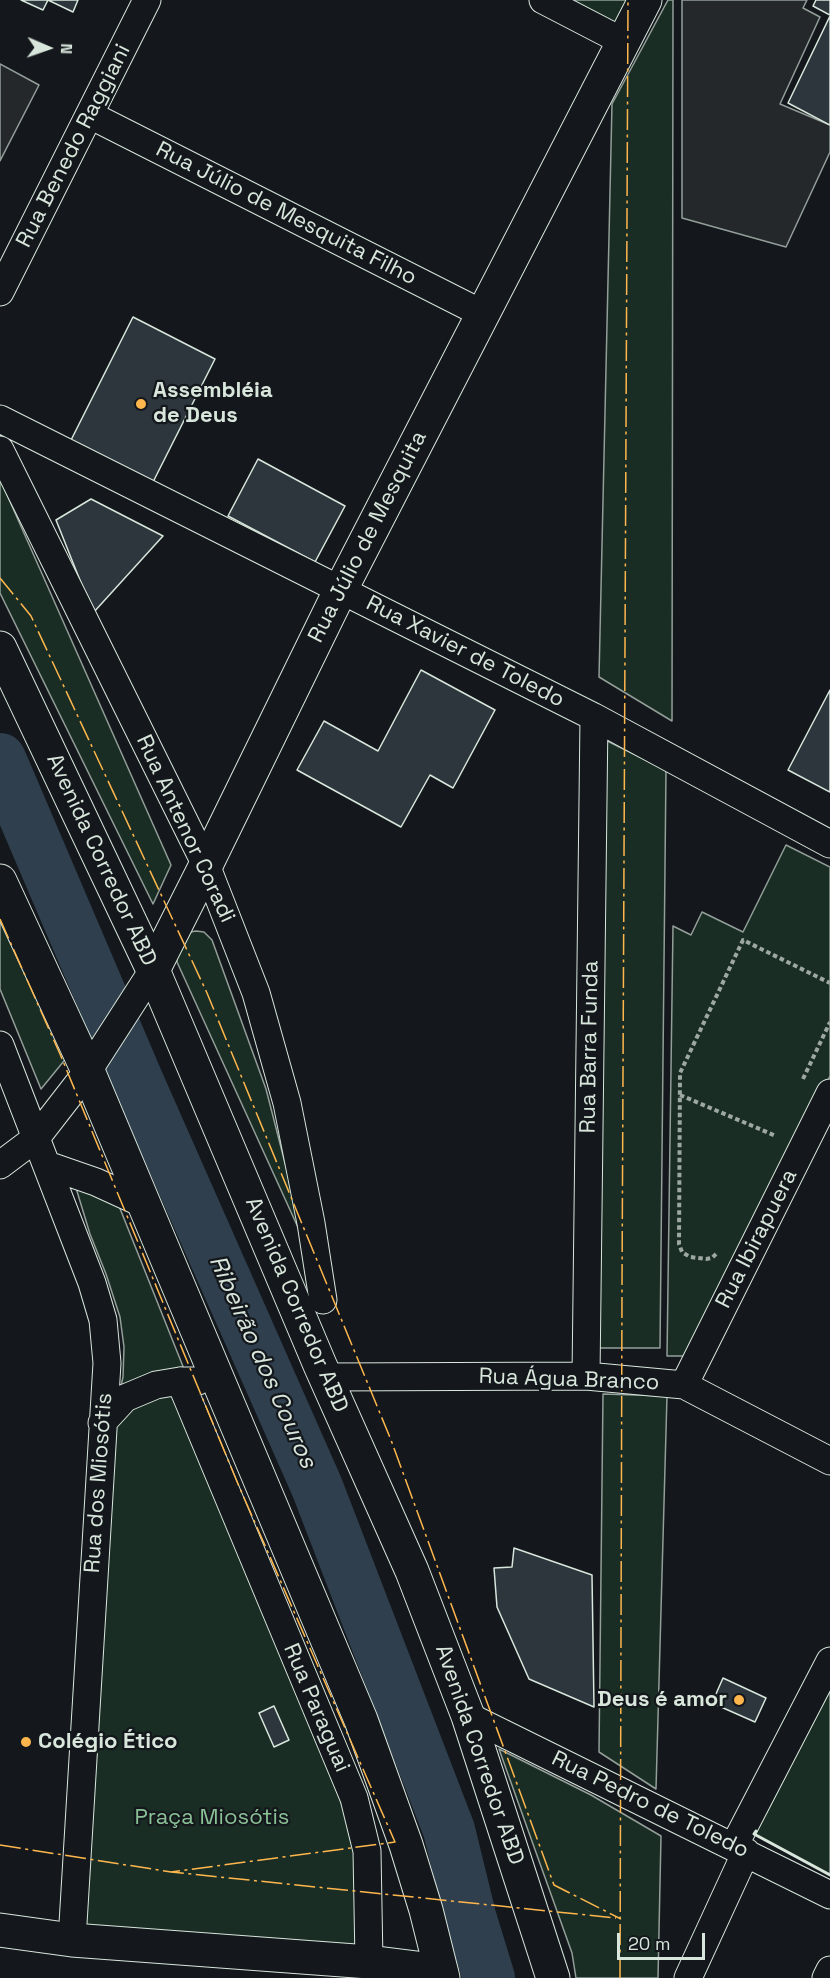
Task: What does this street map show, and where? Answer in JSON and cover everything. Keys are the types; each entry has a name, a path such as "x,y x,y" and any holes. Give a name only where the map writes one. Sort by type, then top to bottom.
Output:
{"main road":[{"name":"Rua Júlio de Mesquita","path":"146,981 206,865 341,589 645,0"},
{"name":"Avenida Corredor ABD","path":"0,648 146,981 412,1571 468,1716 553,1978"},
{"path":"0,881 96,1058 144,1204 361,1720 406,1845 442,1974 410,1965 72,1940 0,1930"}],"street":[{"name":"Rua Benedo Raggiani","path":"0,292 147,0"},
{"path":"543,0 624,42"},
{"name":"Rua Júlio de Mesquita Filho","path":"90,115 483,314"},
{"name":"Rua Xavier de Toledo","path":"0,419 594,717 830,844"},
{"name":"Rua Antenor Coradi","path":"0,450 206,865 256,993 287,1103 311,1223 323,1300"},
{"name":"Rua Barra Funda","path":"586,1376 594,717"},
{"name":"Rua Júlio de Mesquita","path":"0,1165 36,1138 96,1058 146,981"},
{"name":"Rua dos Miosótis","path":"0,1045 92,1282 103,1320 107,1363 72,1940"},
{"name":"Rua Ibirapuera","path":"684,1385 830,1093"},
{"path":"48,1165 96,1182 144,1204"},
{"name":"Rua Água Branco","path":"326,1377 586,1376 684,1385 830,1461"},
{"path":"102,1423 125,1398 156,1385 180,1381 220,1386"},
{"name":"Rua Paraguai","path":"180,1381 354,1798 367,1851 369,1962"},
{"name":"Rua Paraguai","path":"215,1465 213,1441 220,1386"},
{"path":"688,1978 740,1849 830,1661"},
{"name":"Rua Pedro de Toledo","path":"468,1716 830,1895"},
{"path":"826,1978 830,1970"}],"path":[{"path":"721,1248 712,1258 700,1259 682,1252 679,1244 681,1073 743,940 830,983"},
{"path":"801,1083 830,1022"},
{"path":"680,1095 776,1136 780,1128"}],"green space":[{"path":"569,0 633,0 620,26"},
{"path":"668,0 673,0 672,721 599,677 612,104"},
{"path":"0,479 171,865 153,904 0,593"},
{"path":"595,735 666,770 660,1348 595,1348"},
{"path":"786,845 830,867 830,1076 692,1356 667,1356 673,926 691,935 702,912 743,932"},
{"path":"0,907 68,1056 41,1089 0,989"},
{"path":"204,932 212,940 266,1089 306,1245 177,962 176,945 185,933"},
{"path":"76,1188 119,1206 188,1379 117,1404 123,1377 124,1347 120,1317"},
{"name":"Praça Miosótis","path":"176,1389 341,1802 357,1852 362,1956 81,1932 109,1427 131,1404"},
{"path":"603,1394 667,1396 656,1789 599,1752"},
{"path":"830,1690 830,1875 754,1834"},
{"path":"499,1749 591,1795 661,1836 658,1978 576,1978 572,1953"}],"shaded area":[{"path":"682,0 807,0 803,8 820,17 780,104 830,125 830,152 786,247 682,218"},
{"path":"0,64 39,85 0,161"}],"building":[{"path":"21,0 48,0 43,10"},
{"path":"48,0 78,0 73,12"},
{"path":"816,0 830,0 830,15 813,6"},
{"path":"830,16 830,125 788,103"},
{"name":"Assembléia de Deus","path":"133,317 215,359 149,490 67,448"},
{"path":"258,459 345,506 315,562 228,516"},
{"path":"91,499 163,536 93,613 56,520"},
{"path":"421,670 495,710 453,788 430,775 401,827 297,770 324,721 378,751"},
{"path":"830,690 830,792 788,770"},
{"path":"514,1548 592,1575 594,1707 529,1679 497,1607 494,1568 512,1567"},
{"name":"Deus é amor","path":"723,1678 766,1698 755,1722 712,1703"},
{"path":"274,1706 289,1740 274,1747 259,1713"}],"waterway":[{"name":"Ribeirão dos Couros","path":"0,759 138,1082 317,1487 449,1830 470,1916 489,1978"}],"wall":[{"path":"756,1831 754,1834 830,1875"}],"power":[{"path":"620,1978 628,0"},
{"path":"0,578 31,616 207,993 391,1440 554,1885 621,1919"},
{"path":"0,919 60,1054 238,1484 395,1842 171,1872"},
{"path":"0,1845 171,1872 616,1918"}],"place":[{"name":"Assembléia de Deus","path":"141,404"},
{"name":"Deus é amor","path":"739,1700"},
{"name":"Colégio Ético","path":"26,1742"}]}
